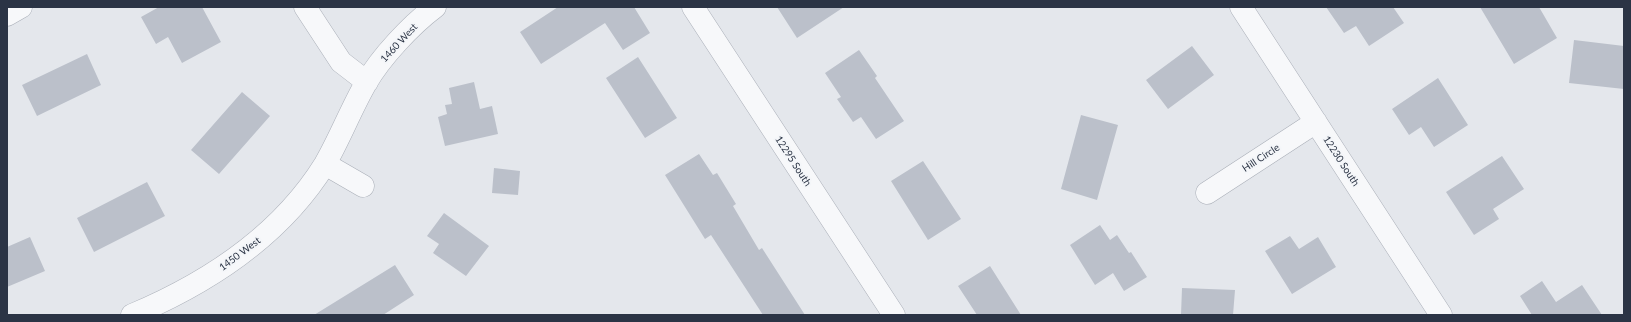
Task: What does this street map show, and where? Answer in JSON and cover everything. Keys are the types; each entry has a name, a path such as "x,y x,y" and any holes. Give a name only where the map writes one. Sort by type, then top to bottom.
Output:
{"street":[{"path":"7,15 21,7"},
{"path":"305,7 341,62 367,82"},
{"name":"1460 West","path":"367,82 386,55 434,7"},
{"name":"12295 South","path":"693,7 894,315"},
{"name":"12230 South","path":"1241,7 1441,315"},
{"name":"1450 West","path":"132,315 182,291 226,266 263,236 297,202 325,164 367,82"},
{"name":"Hill Circle","path":"1207,193 1316,122"},
{"path":"325,164 363,186"}],"building":[{"path":"159,7 202,7 221,42 182,63 168,37 156,44 141,17"},
{"path":"558,7 634,7 650,33 623,50 605,23 541,64 520,32"},
{"path":"777,7 844,7 797,38"},
{"path":"1326,7 1393,7 1404,23 1369,46 1356,26 1344,33"},
{"path":"1480,7 1539,7 1557,38 1514,64"},
{"path":"1574,40 1624,46 1624,89 1569,83"},
{"path":"1192,46 1214,75 1168,109 1146,80"},
{"path":"859,50 877,76 875,78 904,121 876,139 861,117 853,122 837,99 841,97 825,73"},
{"path":"87,54 101,85 37,116 22,85"},
{"path":"638,57 677,118 645,138 606,78"},
{"path":"1438,78 1468,125 1434,147 1421,127 1409,135 1392,109"},
{"path":"474,82 480,109 492,106 498,134 445,146 438,117 447,114 445,105 452,104 449,88"},
{"path":"242,92 270,116 219,174 191,150"},
{"path":"1081,115 1118,125 1097,200 1061,189"},
{"path":"699,154 713,175 717,173 736,204 733,206 759,250 762,248 805,315 763,315 711,235 705,239 665,175"},
{"path":"1502,156 1524,189 1493,209 1499,219 1474,235 1446,192"},
{"path":"923,161 961,219 928,240 891,181"},
{"path":"494,168 520,171 518,195 492,193"},
{"path":"147,182 165,216 94,252 77,218"},
{"path":"444,213 489,246 466,276 433,253 439,244 427,236"},
{"path":"1100,225 1110,240 1117,235 1129,253 1131,252 1147,277 1124,291 1113,273 1095,285 1070,245"},
{"path":"1290,236 1299,249 1318,237 1336,267 1292,294 1265,251"},
{"path":"30,237 45,271 7,287 7,247"},
{"path":"395,265 414,295 383,315 314,315"},
{"path":"990,266 1021,315 977,315 958,286"},
{"path":"1542,281 1556,302 1582,285 1602,315 1532,315 1520,296"},
{"path":"1182,288 1235,290 1233,315 1181,315"}]}
